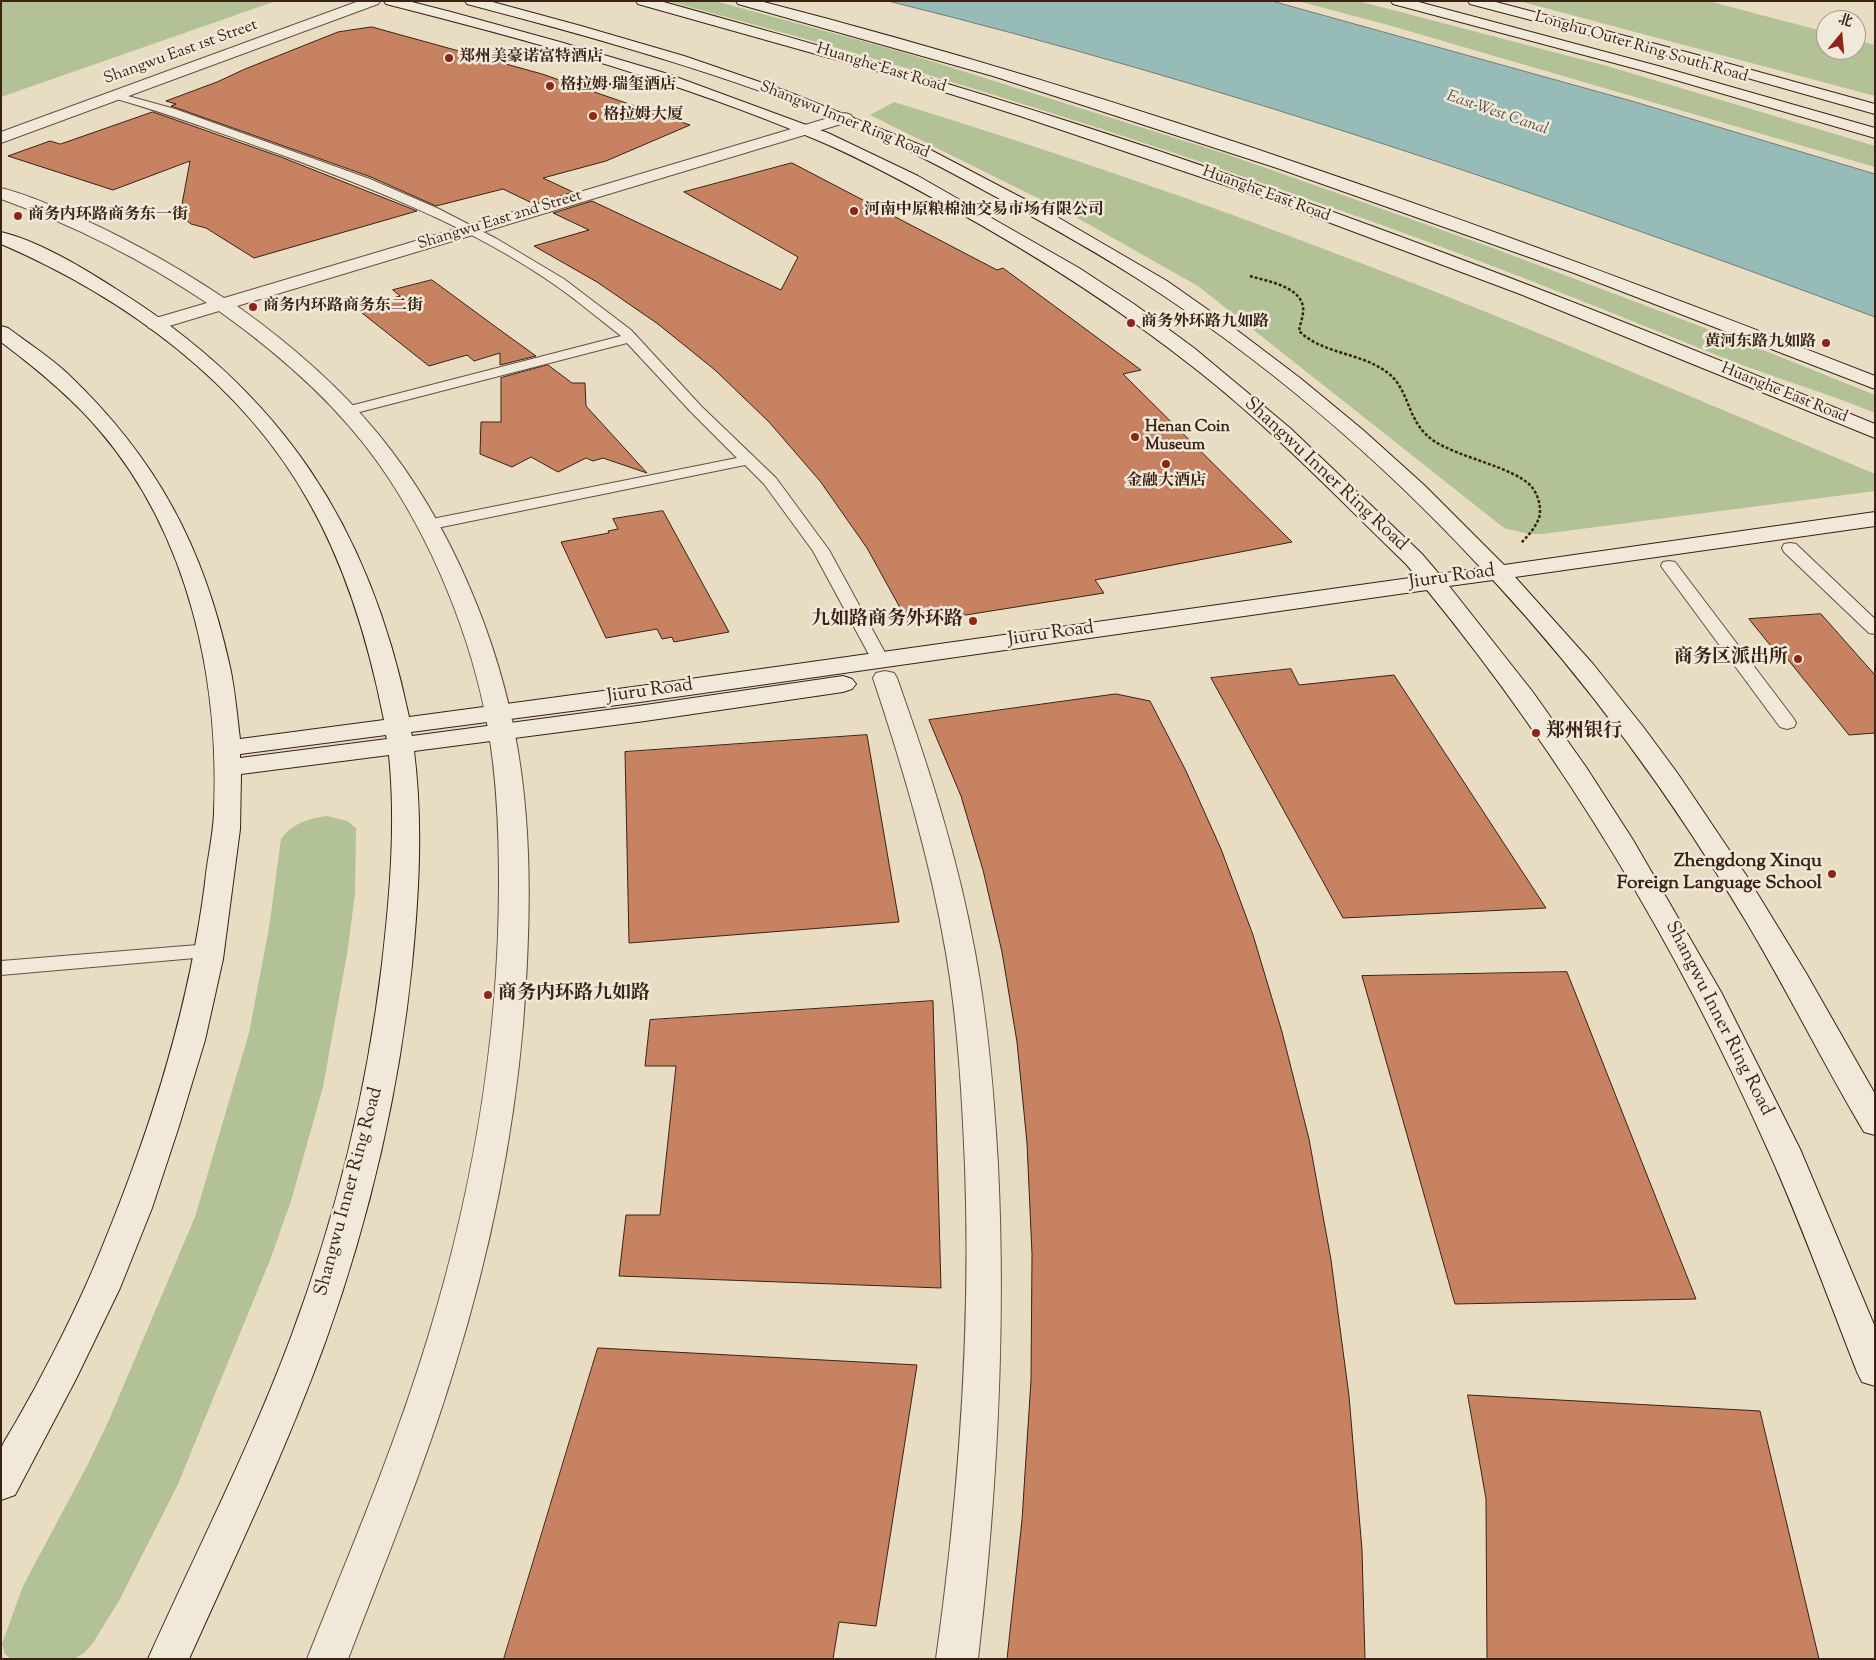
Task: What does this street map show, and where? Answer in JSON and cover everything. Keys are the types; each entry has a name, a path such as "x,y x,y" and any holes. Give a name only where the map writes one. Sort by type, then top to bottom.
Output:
{"street":[{"name":"Shangwu East 1st Street","path":"1,128 350,1"},
{"name":"Shangwu East 1st Street","path":"1,138 373,1"},
{"name":"Shangwu Inner Ring Road","path":"391,1 556,44 623,64 732,100 877,161 1046,256 1115,300 1198,362 1262,414 1407,552 1440,589 1497,660 1558,744 1626,848 1663,910 1785,1150 1875,1372"},
{"name":"Shangwu Inner Ring Road","path":"472,1 666,56 760,87 838,116 921,151 1094,244 1173,294 1320,403 1429,501 1506,580 1570,652 1636,736 1711,841 1752,904 1875,1124"},
{"name":"Huanghe East Road","path":"643,1 965,94 1259,191 1490,275 1875,432"},
{"name":"Huanghe East Road","path":"743,1 1029,82 1308,172 1545,256 1875,383"},
{"name":"Longhu Outer Ring South Road","path":"1398,1 1653,69 1875,133"},
{"name":"Longhu Outer Ring South Road","path":"1475,1 1685,56 1875,109"},
{"name":"Shangwu East 2nd Street","path":"150,320 838,116"},
{"path":"1,193 122,244 217,300 290,355 363,428 390,465 427,524 469,617 483,660 498,722 509,781 515,907 512,981 506,1048 493,1140 449,1327 416,1427 327,1659"},
{"name":"Shangwu Inner Ring Road","path":"1,237 60,264 150,320 217,374 253,410 284,447 314,491 340,539 360,587 388,675 405,794 402,918 395,990 386,1053 367,1143 315,1322 278,1415 168,1659"},
{"path":"1,332 24,347 62,379 92,408 122,443 143,472 168,514 183,546 206,616 224,702 228,758 228,815 210,951 183,1063 134,1209 91,1312 50,1396 1,1484"},
{"name":"Jiuru Road","path":"228,758 882,669 1506,580 1875,519"},
{"name":"Jiuru Road","path":"1506,580 1669,566 1875,536"},
{"path":"882,669 931,817 956,929 975,1059 984,1209 982,1386 966,1595 957,1659"}],"lane":[{"path":"117,96 171,112 366,182 463,227 559,282 630,338 696,409 770,481 821,550 882,669"},
{"path":"347,411 630,338"},
{"path":"427,524 749,460"},
{"path":"1790,548 1875,629"},
{"path":"1669,566 1787,723"},
{"path":"1,968 210,951"}],"path":[{"path":"1250,276 1286,288 1298,296 1303,306 1299,332 1304,338 1352,358 1372,363 1388,373 1400,386 1405,403 1416,425 1425,434 1439,443 1502,470 1530,486 1539,505 1540,515 1521,544"}],"green space":[{"path":"1,1 276,1 1,97"},
{"path":"667,1 715,1 902,52 1226,154 1493,248 1763,350 1875,395 1875,413 1743,365 1468,257 1242,176 956,83"},
{"path":"1298,1 1358,1 1607,66 1875,146 1875,167 1388,25"},
{"path":"1519,1 1708,1 1816,29 1816,60 1866,60 1866,43 1875,45 1875,96"},
{"path":"894,102 1069,158 1185,198 1423,287 1875,474 1875,491 1542,534 1529,534 1504,528 1198,286 1074,216 870,115"},
{"path":"327,816 347,821 356,828 355,894 347,954 323,1087 291,1201 270,1260 178,1484 120,1599 93,1643 84,1653 74,1659 11,1659 5,1654 2,1644 23,1586 87,1466 109,1420 195,1217 249,1033 269,928 281,839 296,825"}],"water":[{"name":"East-West Canal","path":"888,1 1272,1 1635,102 1875,174 1875,317 1631,228 1386,145 1138,68 1014,33"}],"building":[{"path":"372,27 542,74 690,125 606,161 543,178 573,192 534,204 503,189 436,206 371,177 171,106 176,104 166,101 338,32"},
{"path":"153,112 281,157 417,211 254,258 206,228 191,224 180,215 190,161 113,190 8,156 50,141 60,144"},
{"path":"792,163 997,270 1003,268 1141,370 1123,374 1292,542 1095,580 1104,593 909,624 867,548 820,481 769,422 715,370 658,324 597,282 534,246 589,230 553,213 592,201 781,290 798,257 684,192"},
{"path":"432,280 536,356 500,365 500,353 474,361 467,355 429,366 357,309 400,296 393,290"},
{"path":"548,365 572,383 585,383 586,406 647,473 603,458 593,461 586,458 558,472 531,457 512,467 480,454 481,422 501,422 501,378"},
{"path":"663,511 729,632 674,642 672,637 662,639 657,629 606,638 561,542 609,533 608,531 618,529 613,519"},
{"path":"1821,614 1875,675 1875,733 1849,735 1785,656 1779,656 1749,619"},
{"path":"1291,669 1299,685 1394,675 1546,908 1343,918 1211,678"},
{"path":"1116,694 1150,701 1186,771 1221,849 1253,935 1282,1032 1309,1139 1331,1260 1349,1396 1362,1550 1365,1659 1007,1659 1022,1520 1031,1380 1032,1254 1027,1143 1017,1042 1002,952 983,870 961,796 929,720"},
{"path":"867,735 899,922 629,943 625,752"},
{"path":"1567,972 1696,1299 1455,1304 1362,976"},
{"path":"933,1001 941,1288 619,1276 626,1215 660,1215 676,1066 645,1066 650,1020"},
{"path":"598,1348 917,1365 876,1626 839,1622 833,1659 504,1659"},
{"path":"1468,1395 1760,1411 1819,1659 1487,1659 1486,1499"}],"place":[{"name":"郑州美豪诺富特酒店","path":"449,58"},
{"name":"格拉姆·瑞玺酒店","path":"550,86"},
{"name":"格拉姆大厦","path":"593,116"},
{"name":"河南中原粮棉油交易市场有限公司","path":"854,211"},
{"name":"商务内环路商务东一街","path":"18,216"},
{"name":"商务内环路商务东二街","path":"253,307"},
{"name":"商务外环路九如路","path":"1131,323"},
{"name":"黄河东路九如路","path":"1826,343"},
{"name":"Henan Coin Museum","path":"1135,437"},
{"name":"金融大酒店","path":"1166,464"},
{"name":"九如路商务外环路","path":"973,621"},
{"name":"商务区派出所","path":"1798,659"},
{"name":"郑州银行","path":"1536,733"},
{"name":"Zhengdong Xinqu Foreign Language School","path":"1832,874"},
{"name":"商务内环路九如路","path":"488,995"}]}
